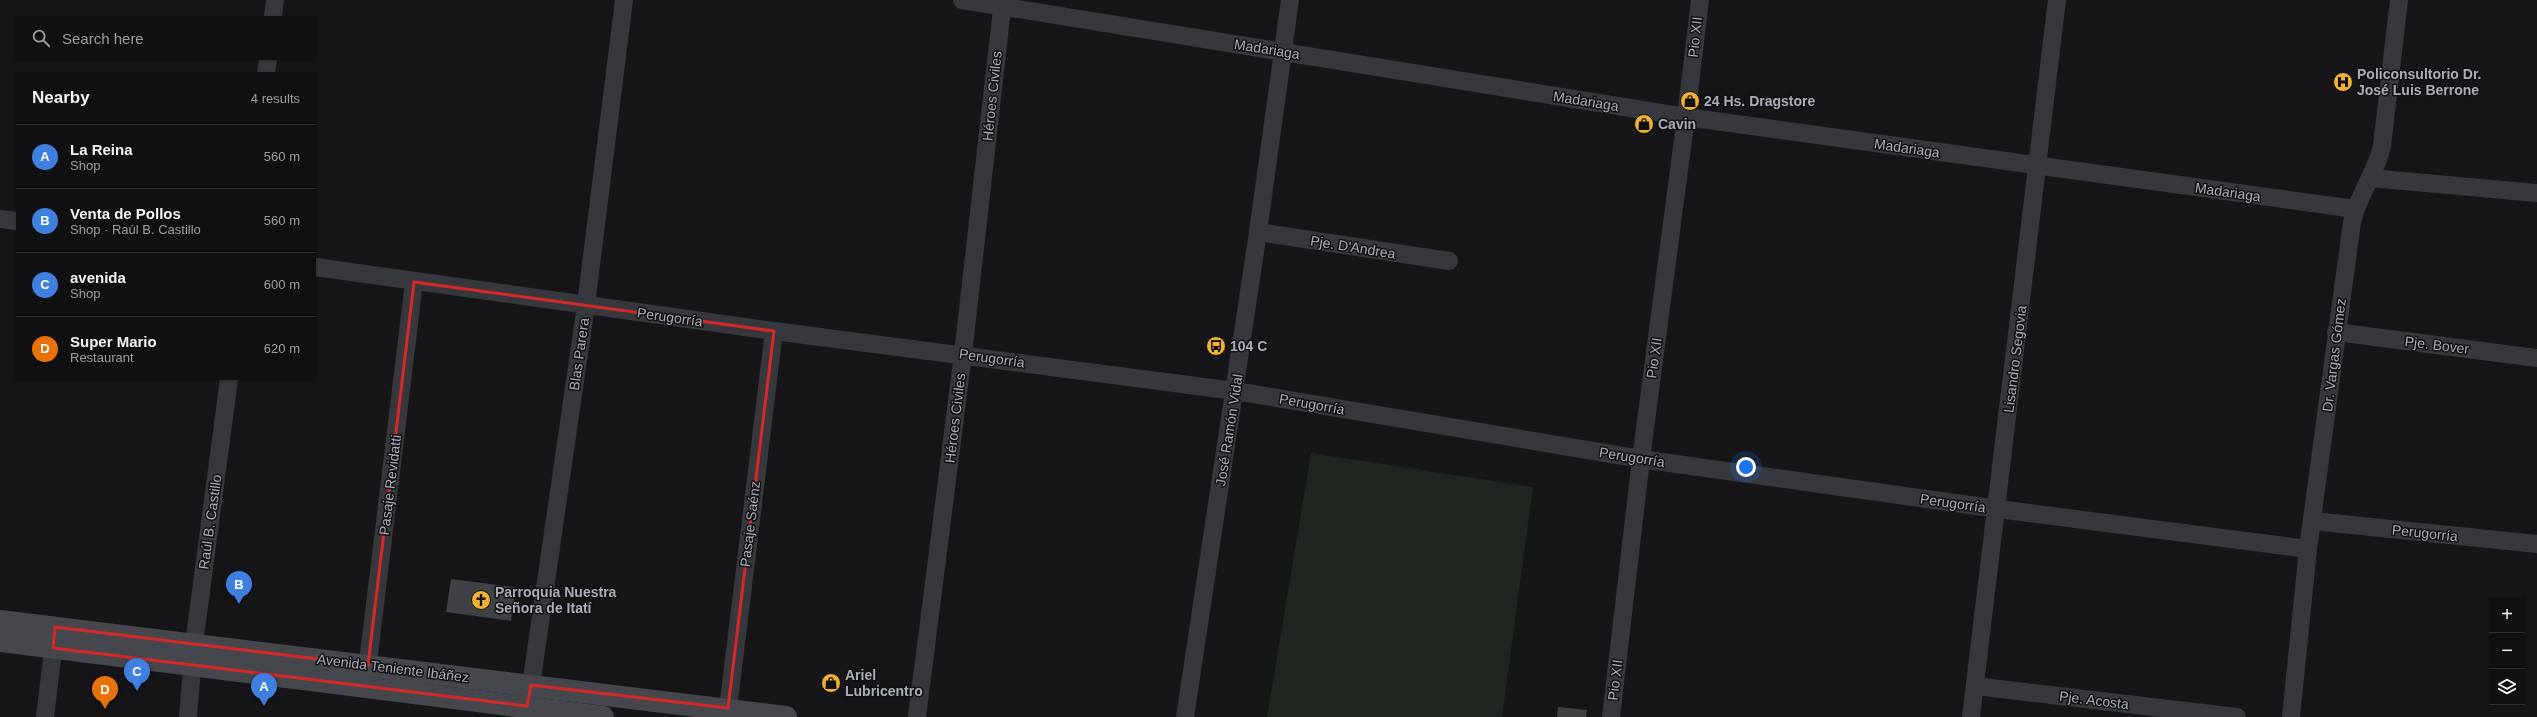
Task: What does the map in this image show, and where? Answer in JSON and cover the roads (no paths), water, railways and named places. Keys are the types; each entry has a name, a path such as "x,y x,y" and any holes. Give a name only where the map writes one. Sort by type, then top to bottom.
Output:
{"main road":[{"name":"Avenida Teniente Ibáñez","path":"0,621 54,638"},
{"name":"Avenida Teniente Ibáñez","path":"0,641 54,638 194,654 368,665 529,696 603,717"},
{"name":"Avenida Teniente Ibáñez","path":"194,654 365,688 529,696 786,717"}],"street":[{"path":"273,16 275,0"},
{"name":"Blas Parera","path":"529,696 586,306 624,0"},
{"name":"Madariaga","path":"962,0 1003,2 1282,51 1686,117 2355,209"},
{"name":"José Ramón Vidal","path":"1185,717 1235,391 1290,0"},
{"name":"Pio XII","path":"1611,717 1641,459 1700,0"},
{"name":"Lisandro Segovia","path":"1971,717 1998,510 2057,0"},
{"name":"Dr. Vargas Gómez","path":"2291,717 2308,549 2313,521 2336,332 2355,209 2357,201 2378,163 2382,146 2399,0"},
{"name":"Héroes Civiles","path":"917,717 963,354 1003,2"},
{"path":"266,72 268,60"},
{"path":"2370,178 2537,193"},
{"path":"0,219 16,221"},
{"name":"Pje. D'Andrea","path":"1258,232 1448,261"},
{"name":"Perugorría","path":"316,267 586,306 963,354 1235,391 1641,459 1998,510 2308,549"},
{"name":"Pasaje Revidatti","path":"365,688 414,282"},
{"name":"Pasaje Saénz","path":"727,713 774,331"},
{"name":"Pje. Bover","path":"2336,332 2537,358"},
{"name":"Raúl B. Castillo","path":"188,717 194,654 229,380"},
{"name":"Perugorría","path":"2313,521 2537,544"},
{"path":"45,717 54,638"},
{"name":"Pje. Acosta","path":"1975,686 2237,717"}],"place":[{"name":"Policonsultorio Dr. José Luis Berrone","path":"2343,82"},
{"name":"24 Hs. Dragstore","path":"1690,101"},
{"name":"Cavin","path":"1644,124"},
{"name":"104 C","path":"1216,346"},
{"name":"Parroquia Nuestra Señora de Itatí","path":"481,600"},
{"name":"Venta de Pollos","path":"239,604"},
{"name":"Ariel Lubricentro","path":"831,683"},
{"name":"avenida","path":"137,691"},
{"name":"La Reina","path":"264,706"},
{"name":"Super Mario","path":"105,709"}]}
